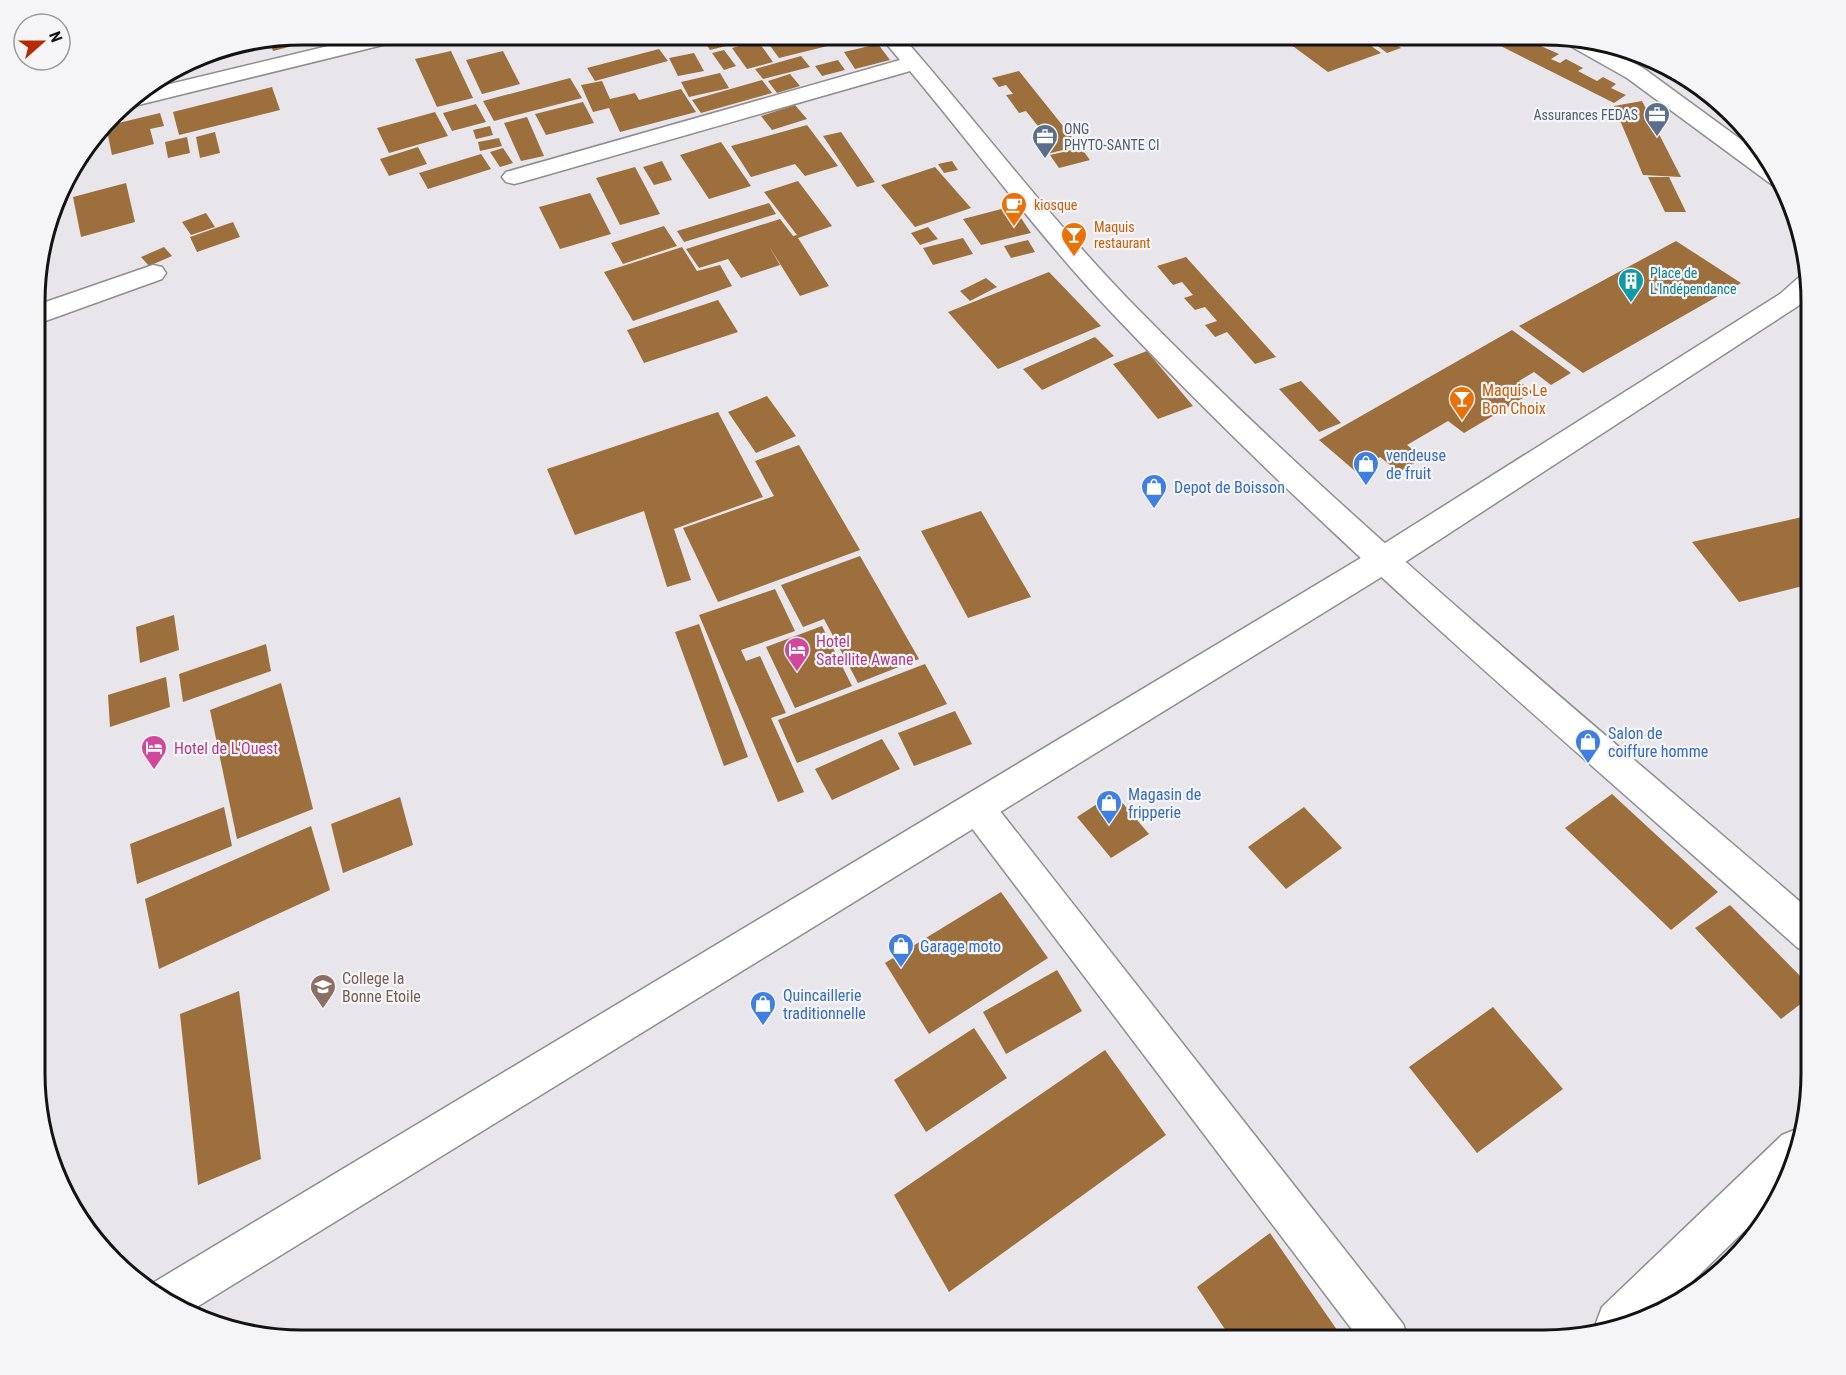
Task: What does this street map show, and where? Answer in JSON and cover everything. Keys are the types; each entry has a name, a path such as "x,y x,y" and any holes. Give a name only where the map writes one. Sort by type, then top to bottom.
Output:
{"street":[{"path":"150,95 354,45"},
{"path":"899,45 1087,268 1150,338 1385,559 1801,926"},
{"path":"1596,50 1635,73 1764,168"},
{"path":"514,177 915,63"},
{"path":"45,312 153,273"},
{"path":"174,1296 1385,559 1726,341 1789,300 1800,290"},
{"path":"977,808 1379,1330"},
{"path":"1624,1317 1785,1162"}],"building":[{"path":"295,45 273,51 271,47"},
{"path":"707,45 730,45 710,50"},
{"path":"743,45 761,45 773,62 747,69 732,48"},
{"path":"769,45 832,45 779,58"},
{"path":"879,45 890,60 855,69 844,52"},
{"path":"1291,45 1370,45 1381,53 1328,72"},
{"path":"1376,45 1397,45 1401,48 1387,53"},
{"path":"1499,45 1538,45 1559,54 1551,59 1560,63 1566,59 1583,68 1578,71 1597,81 1603,77 1616,84 1611,88 1626,95 1614,103"},
{"path":"659,49 668,61 595,81 587,68"},
{"path":"724,50 736,66 724,70 712,53"},
{"path":"451,51 473,98 437,107 415,59"},
{"path":"503,51 520,84 482,94 466,60"},
{"path":"694,53 704,71 678,76 669,58"},
{"path":"801,56 810,67 763,79 755,69"},
{"path":"838,60 845,70 822,76 815,66"},
{"path":"1019,71 1079,146 1047,154 1043,147 1053,145 1026,111 1019,113 1006,95 1013,94 1006,85 999,87 992,78"},
{"path":"720,73 729,88 689,97 681,82"},
{"path":"790,74 800,86 777,93 768,81"},
{"path":"570,78 582,98 494,121 483,101"},
{"path":"762,80 772,93 701,113 692,100"},
{"path":"602,81 610,99 635,93 639,100 681,89 696,112 620,132 609,108 593,112 581,85"},
{"path":"272,87 280,110 179,135 173,112"},
{"path":"1642,101 1681,177 1643,175 1614,106"},
{"path":"583,102 594,123 546,135 535,114"},
{"path":"476,104 486,122 452,131 443,113"},
{"path":"795,105 807,119 772,130 761,116"},
{"path":"435,112 448,136 389,153 377,128"},
{"path":"160,113 164,126 150,129 154,144 112,155 108,134 117,123"},
{"path":"527,117 544,156 521,161 504,123"},
{"path":"807,125 838,166 805,176 795,164 751,177 731,146"},
{"path":"490,126 493,135 476,139 473,130"},
{"path":"215,132 220,153 200,158 196,137"},
{"path":"841,132 875,182 857,187 823,136"},
{"path":"187,137 190,153 168,158 165,142"},
{"path":"499,138 502,146 480,151 478,142"},
{"path":"721,142 751,186 709,199 680,155"},
{"path":"418,147 427,164 389,176 380,159"},
{"path":"503,148 513,163 500,167 490,152"},
{"path":"1081,148 1090,160 1059,168 1050,155"},
{"path":"481,154 491,169 428,189 419,173"},
{"path":"662,161 672,180 654,185 643,167"},
{"path":"952,161 958,170 944,173 938,164"},
{"path":"635,167 660,214 620,225 596,178"},
{"path":"935,167 971,208 915,227 881,185"},
{"path":"1648,177 1669,177 1686,212 1665,212"},
{"path":"798,181 832,226 798,238 829,286 800,296 769,246 780,265 741,278 728,259 699,268 686,249 780,219 793,236 797,235 764,192"},
{"path":"126,183 135,222 81,237 73,197"},
{"path":"590,193 611,234 560,249 539,207"},
{"path":"769,203 776,214 684,242 677,231"},
{"path":"1013,206 1031,233 981,245 963,219"},
{"path":"206,213 215,227 191,235 182,222"},
{"path":"233,222 240,237 197,252 190,237"},
{"path":"664,226 677,246 623,264 611,243"},
{"path":"928,227 938,239 920,245 911,233"},
{"path":"963,238 973,254 933,265 923,248"},
{"path":"1028,240 1035,252 1011,258 1004,246"},
{"name":"Place de L'Indépendance","path":"1676,241 1741,283 1583,373 1519,326"},
{"path":"164,247 172,256 149,266 141,257"},
{"path":"682,247 697,271 720,265 732,286 633,321 604,272"},
{"path":"1186,257 1276,357 1255,364 1227,332 1215,337 1205,325 1217,321 1205,307 1195,310 1184,298 1193,295 1182,282 1173,285 1157,266"},
{"path":"1049,272 1101,326 998,369 948,312"},
{"path":"986,278 997,287 970,301 960,291"},
{"path":"718,300 738,332 644,363 627,330"},
{"path":"1512,330 1571,373 1551,385 1534,372 1519,381 1533,392 1464,433 1448,421 1407,445 1423,458 1399,472 1380,457 1355,471 1319,440"},
{"path":"1095,337 1114,356 1042,390 1023,369"},
{"path":"1147,351 1193,406 1158,419 1113,364"},
{"path":"1301,381 1341,423 1319,432 1279,389"},
{"path":"767,396 796,436 756,453 728,412"},
{"path":"718,412 763,497 674,529 691,580 667,587 644,511 575,535 547,469"},
{"path":"799,445 860,550 718,602 683,528 774,496 755,461"},
{"path":"981,511 1031,597 968,618 921,531"},
{"path":"1801,517 1801,586 1739,602 1692,542"},
{"path":"860,556 919,659 858,683 824,619 803,627 781,585"},
{"path":"775,589 795,631 741,650 746,661 760,656 786,713 771,718 804,792 778,802 699,615"},
{"path":"174,615 179,650 140,663 136,627"},
{"path":"699,624 748,757 724,766 675,632"},
{"path":"822,626 852,686 795,708 766,647"},
{"path":"266,644 271,671 183,702 179,674"},
{"path":"925,664 947,704 797,763 778,720"},
{"path":"166,677 170,707 110,727 108,695"},
{"path":"281,683 313,809 237,839 210,710"},
{"path":"955,711 972,744 914,766 898,733"},
{"path":"882,739 900,769 832,800 815,769"},
{"path":"1114,793 1149,834 1111,858 1077,817"},
{"path":"1612,794 1718,892 1671,930 1565,828"},
{"path":"400,797 413,845 343,873 331,824"},
{"path":"224,807 232,846 137,884 130,844"},
{"path":"1304,807 1342,848 1286,889 1248,847"},
{"path":"311,826 330,890 159,969 145,899"},
{"path":"1001,892 1048,958 929,1034 885,963"},
{"path":"1730,905 1801,977 1801,1004 1781,1019 1695,928"},
{"path":"1057,970 1082,1011 1006,1054 983,1012"},
{"path":"239,991 261,1159 198,1185 180,1014"},
{"path":"1493,1007 1563,1089 1477,1153 1409,1067"},
{"path":"974,1028 1007,1078 926,1132 894,1080"},
{"path":"1105,1050 1166,1135 949,1292 894,1195"},
{"path":"1270,1233 1337,1330 1225,1330 1197,1287"}],"place":[{"name":"Assurances FEDAS","path":"1657,138"},
{"name":"ONG PHYTO-SANTE CI","path":"1045,160"},
{"name":"kiosque","path":"1014,228"},
{"name":"Maquis restaurant","path":"1074,258"},
{"name":"Place de L'Indépendance","path":"1631,304"},
{"name":"Maquis Le Bon Choix","path":"1462,422"},
{"name":"vendeuse de fruit","path":"1366,487"},
{"name":"Depot de Boisson","path":"1154,510"},
{"name":"Hotel Satellite Awane","path":"797,673"},
{"name":"Salon de coiffure homme","path":"1588,765"},
{"name":"Hotel de L'Ouest","path":"154,771"},
{"name":"Magasin de fripperie","path":"1109,826"},
{"name":"Garage moto","path":"901,969"},
{"name":"College la Bonne Etoile","path":"323,1010"},
{"name":"Quincaillerie traditionnelle","path":"763,1027"}]}
